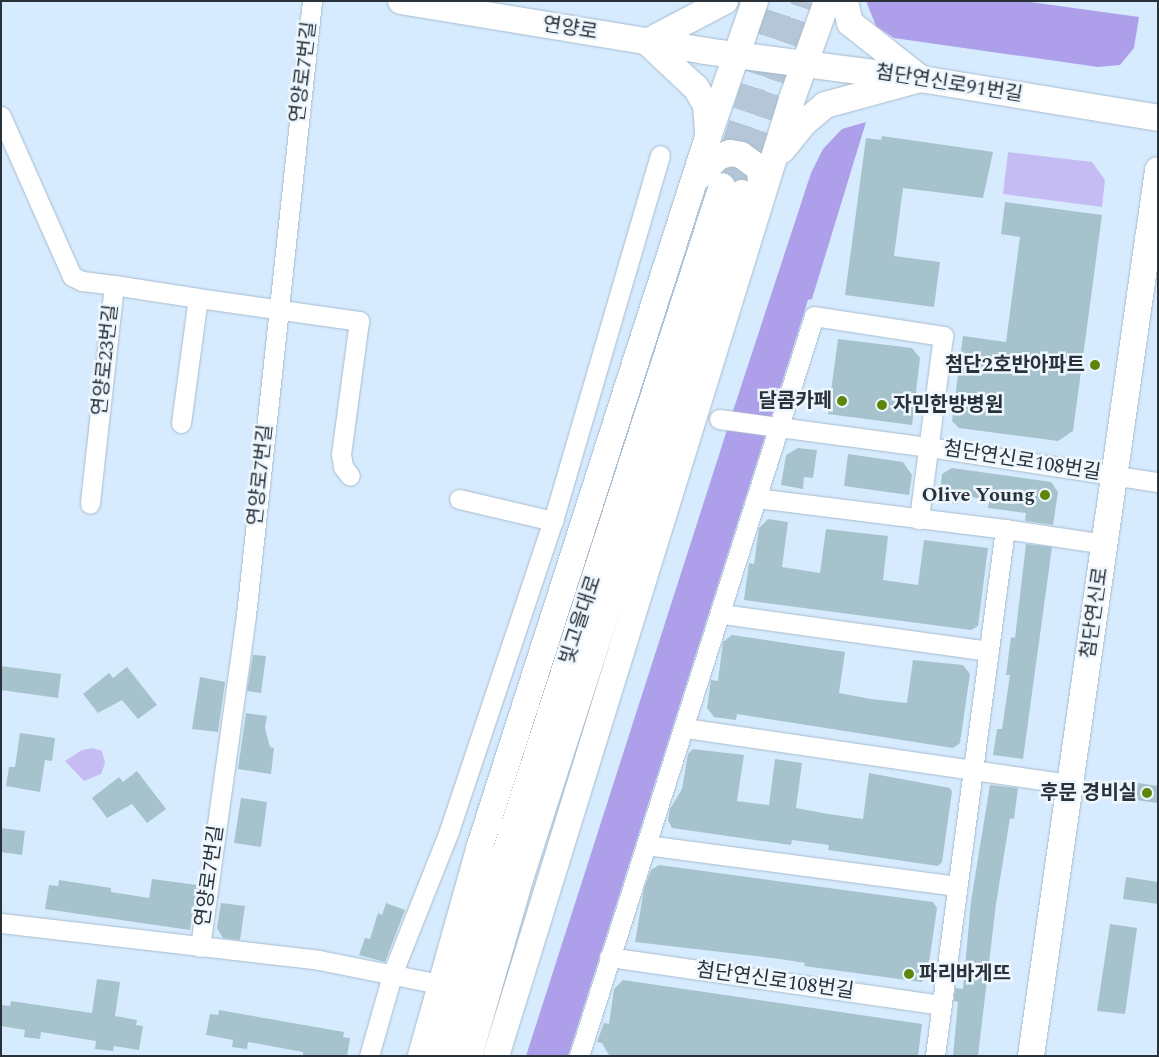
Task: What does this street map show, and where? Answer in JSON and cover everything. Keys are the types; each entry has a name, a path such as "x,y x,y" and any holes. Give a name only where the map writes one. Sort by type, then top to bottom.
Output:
{"main road":[{"name":"연양로","path":"401,1 647,42 739,55"},
{"path":"708,137 706,105 696,88 647,42 725,1"},
{"path":"421,1056 439,984 480,846 708,137 739,55 755,1"},
{"path":"774,161 804,64 827,1"},
{"path":"845,1 850,23 854,28 920,79"},
{"name":"첨단연신로91번길","path":"739,55 920,79 1158,118"},
{"path":"742,192 774,161 805,122 826,105 920,79"},
{"path":"496,1056 742,192 760,169 741,155 730,153 718,157 694,181"},
{"name":"첨단연신로","path":"1031,1056 1072,784 1158,170"},
{"name":"빛고을대로","path":"446,1056 499,872 742,192"},
{"name":"빛고을대로","path":"469,1056 520,879 742,192"}],"street":[{"name":"연양로7번길","path":"200,947 246,615 277,310 312,1"},
{"name":"연양로23번길","path":"4,125 72,276 82,281 114,285 90,504"},
{"path":"369,1056 393,972 449,831 553,521 660,155"},
{"path":"114,285 359,321 340,454 343,467 350,476"},
{"path":"181,423 198,298"},
{"name":"첨단연신로108번길","path":"579,1056 722,614 814,316 942,336 919,519"},
{"path":"719,419 778,428"},
{"name":"첨단연신로108번길","path":"778,428 928,447 1158,482"},
{"path":"757,498 1005,529 1105,544"},
{"path":"459,499 553,521"},
{"path":"935,1056 1005,529"},
{"path":"722,614 988,651"},
{"path":"685,728 972,768 1072,784"},
{"path":"646,845 957,886"},
{"path":"1,923 393,972 439,984"},
{"name":"첨단연신로108번길","path":"610,957 942,1005"}],"shaded area":[{"path":"866,1 1023,1 1139,17 1134,48 1120,65 1098,67 894,38 876,26"},
{"path":"866,122 812,299 808,300 770,420 732,414 811,173 823,149 842,129"},
{"path":"1008,152 1092,162 1105,180 1102,207 1003,194"},
{"path":"727,430 765,436 568,1056 526,1056"},
{"path":"92,748 102,751 105,763 101,774 84,781 65,761 82,750"}],"building":[{"path":"882,136 993,152 983,198 903,188 894,256 940,262 934,307 845,295 866,138 881,140"},
{"path":"1005,202 1102,215 1073,431 1058,441 959,428 952,421 963,336 1006,342 1020,237 1001,234"},
{"path":"838,339 912,348 920,358 912,425 828,414"},
{"path":"798,448 817,450 813,478 804,477 803,489 781,485 786,455"},
{"path":"848,454 903,462 912,475 909,495 844,486"},
{"path":"952,468 1051,482 1058,492 1053,525 1025,521 1026,513 988,508 989,500 959,495 958,504 939,502 942,474"},
{"path":"768,519 788,522 782,567 820,573 826,529 888,536 883,580 918,585 924,540 988,548 978,626 971,630 744,600 749,563 754,564 759,528"},
{"path":"1026,544 1052,547 1023,759 993,755 997,729 1002,729 1010,675 1006,675 1011,637 1015,638"},
{"path":"732,635 845,652 839,693 871,699 907,703 913,660 963,665 970,674 960,743 953,748 737,714 736,720 714,717 707,708 711,680 718,681 723,642"},
{"path":"253,655 266,656 261,693 247,691"},
{"path":"1,666 61,674 58,698 1,690"},
{"path":"127,667 157,705 138,719 122,700 98,713 83,694 109,673 113,678"},
{"path":"200,677 225,682 218,732 192,729"},
{"path":"246,713 267,716 265,728 270,747 274,748 271,774 238,769"},
{"path":"20,733 55,738 52,761 45,760 40,792 6,786 9,767 15,767"},
{"path":"693,749 744,755 737,801 769,805 775,759 802,763 796,808 828,814 863,819 869,773 950,788 952,792 942,862 938,866 828,850 829,845 792,840 791,845 672,828 668,820 670,809 682,789 688,754"},
{"path":"137,771 166,809 147,823 132,804 107,818 92,798 119,777 123,782"},
{"name":"후문 경비실","path":"1138,783 1158,786 1158,803 1136,800"},
{"path":"990,785 1018,788 1014,819 1010,818 996,904 978,1056 953,1056 958,1002 954,1001 955,988 963,989 971,901"},
{"path":"241,798 267,802 261,847 234,843"},
{"path":"1,828 25,831 22,855 1,852"},
{"path":"659,865 933,902 937,908 927,977 921,982 804,966 805,963 780,959 635,942 644,889 651,870"},
{"path":"1126,877 1158,882 1158,904 1123,899"},
{"path":"152,879 197,885 190,930 45,909 49,885 58,886 59,880 111,888 111,892 149,898"},
{"path":"221,903 245,906 240,940 223,938 217,928"},
{"path":"386,903 405,910 385,962 359,955 365,938 370,939 378,913 382,915"},
{"path":"1110,924 1137,928 1125,1014 1097,1011"},
{"path":"97,979 120,982 115,1016 137,1020 136,1025 143,1026 139,1050 114,1046 113,1051 95,1049 96,1041 41,1032 40,1039 24,1037 25,1030 1,1026 1,1005 10,1006 11,1001 92,1013"},
{"path":"623,980 922,1024 918,1056 609,1055 602,1043 597,1042 604,1023 609,1024 614,989"},
{"path":"219,1010 344,1032 343,1037 350,1038 347,1056 303,1056 303,1052 248,1042 247,1049 232,1047 233,1040 206,1035 210,1014 218,1015"}],"tunnel":[{"path":"722,186 781,1"},
{"path":"742,193 805,1"}],"place":[{"name":"첨단2호반아파트","path":"1095,365"},
{"name":"달콤카페","path":"842,401"},
{"name":"자민한방병원","path":"882,405"},
{"name":"Olive Young","path":"1045,495"},
{"name":"후문 경비실","path":"1147,793"},
{"name":"파리바게뜨","path":"909,974"}]}
